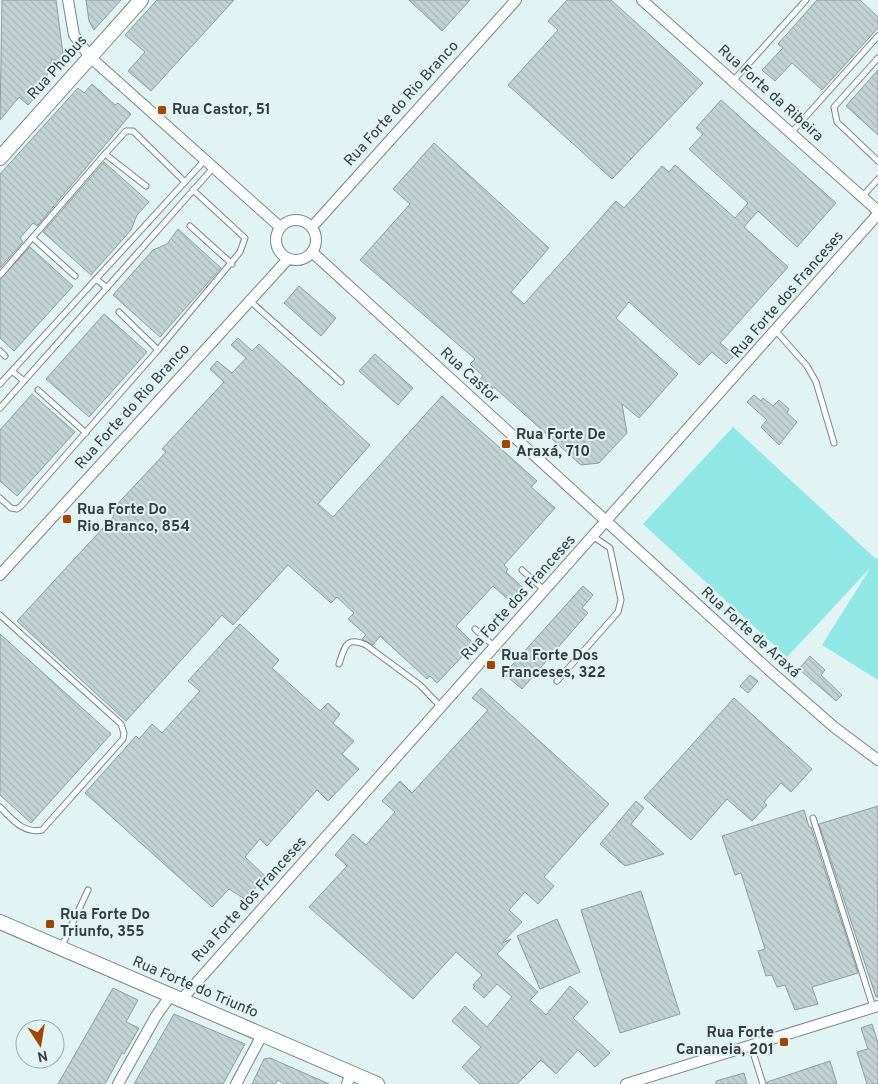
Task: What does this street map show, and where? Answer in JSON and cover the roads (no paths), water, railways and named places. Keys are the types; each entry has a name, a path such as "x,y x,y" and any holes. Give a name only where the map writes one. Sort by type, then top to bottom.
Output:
{"street":[{"path":"68,0 74,35 90,58 280,227"},
{"name":"Rua Phobus","path":"0,158 140,0"},
{"name":"Rua Forte do Rio Branco","path":"312,228 516,0"},
{"name":"Rua Forte da Ribeira","path":"642,0 878,213"},
{"name":"Rua Forte dos Franceses","path":"118,1084 156,1016 176,998 495,648 878,213"},
{"path":"294,220 300,220 312,228 316,240 312,252 301,259 288,259 282,255 276,244 280,227 294,220"},
{"name":"Rua Castor","path":"312,252 606,523"},
{"name":"Rua Forte do Rio Branco","path":"0,575 288,259"},
{"name":"Rua Forte de Araxá","path":"606,523 834,727 878,760"},
{"name":"Rua Forte do Triunfo","path":"0,922 262,1035 349,1079 377,1084"},
{"path":"626,1084 875,1007"},
{"path":"236,1084 262,1035"}],"lane":[{"path":"733,81 806,0"},
{"path":"791,133 878,36"},
{"path":"878,58 834,107 836,122 878,160"},
{"path":"0,275 126,130 133,131 185,182"},
{"path":"105,154 146,186"},
{"path":"0,384 205,160"},
{"path":"0,408 213,168"},
{"path":"862,197 878,179"},
{"path":"0,498 11,508 17,509 21,506 232,264 245,243 244,238 193,190"},
{"path":"190,226 232,264"},
{"path":"34,238 75,276"},
{"path":"96,279 107,288"},
{"path":"250,301 341,382"},
{"path":"119,312 158,350"},
{"path":"776,331 807,366 816,382 834,443"},
{"path":"0,351 5,356"},
{"path":"12,372 24,381"},
{"path":"38,390 86,433"},
{"path":"557,680 618,612 621,600 614,558 606,543 594,537"},
{"path":"522,570 545,592"},
{"path":"0,616 121,724 124,733 123,739 42,830 35,832 23,828 0,808"},
{"path":"475,629 495,648"},
{"path":"339,664 344,647 350,642 357,641 366,645 420,686 441,708"},
{"path":"813,818 875,1007"},
{"path":"61,948 88,890"},
{"path":"751,1046 762,1084"}],"place":[{"name":"Rua Castor, 51","path":"162,110"},
{"name":"Rua Forte De Araxá, 710","path":"506,444"},
{"name":"Rua Forte Do Rio Branco, 854","path":"67,519"},
{"name":"Rua Forte Dos Franceses, 322","path":"491,665"},
{"name":"Rua Forte Do Triunfo, 355","path":"50,924"},
{"name":"Rua Forte Cananeia, 201","path":"784,1042"}]}
